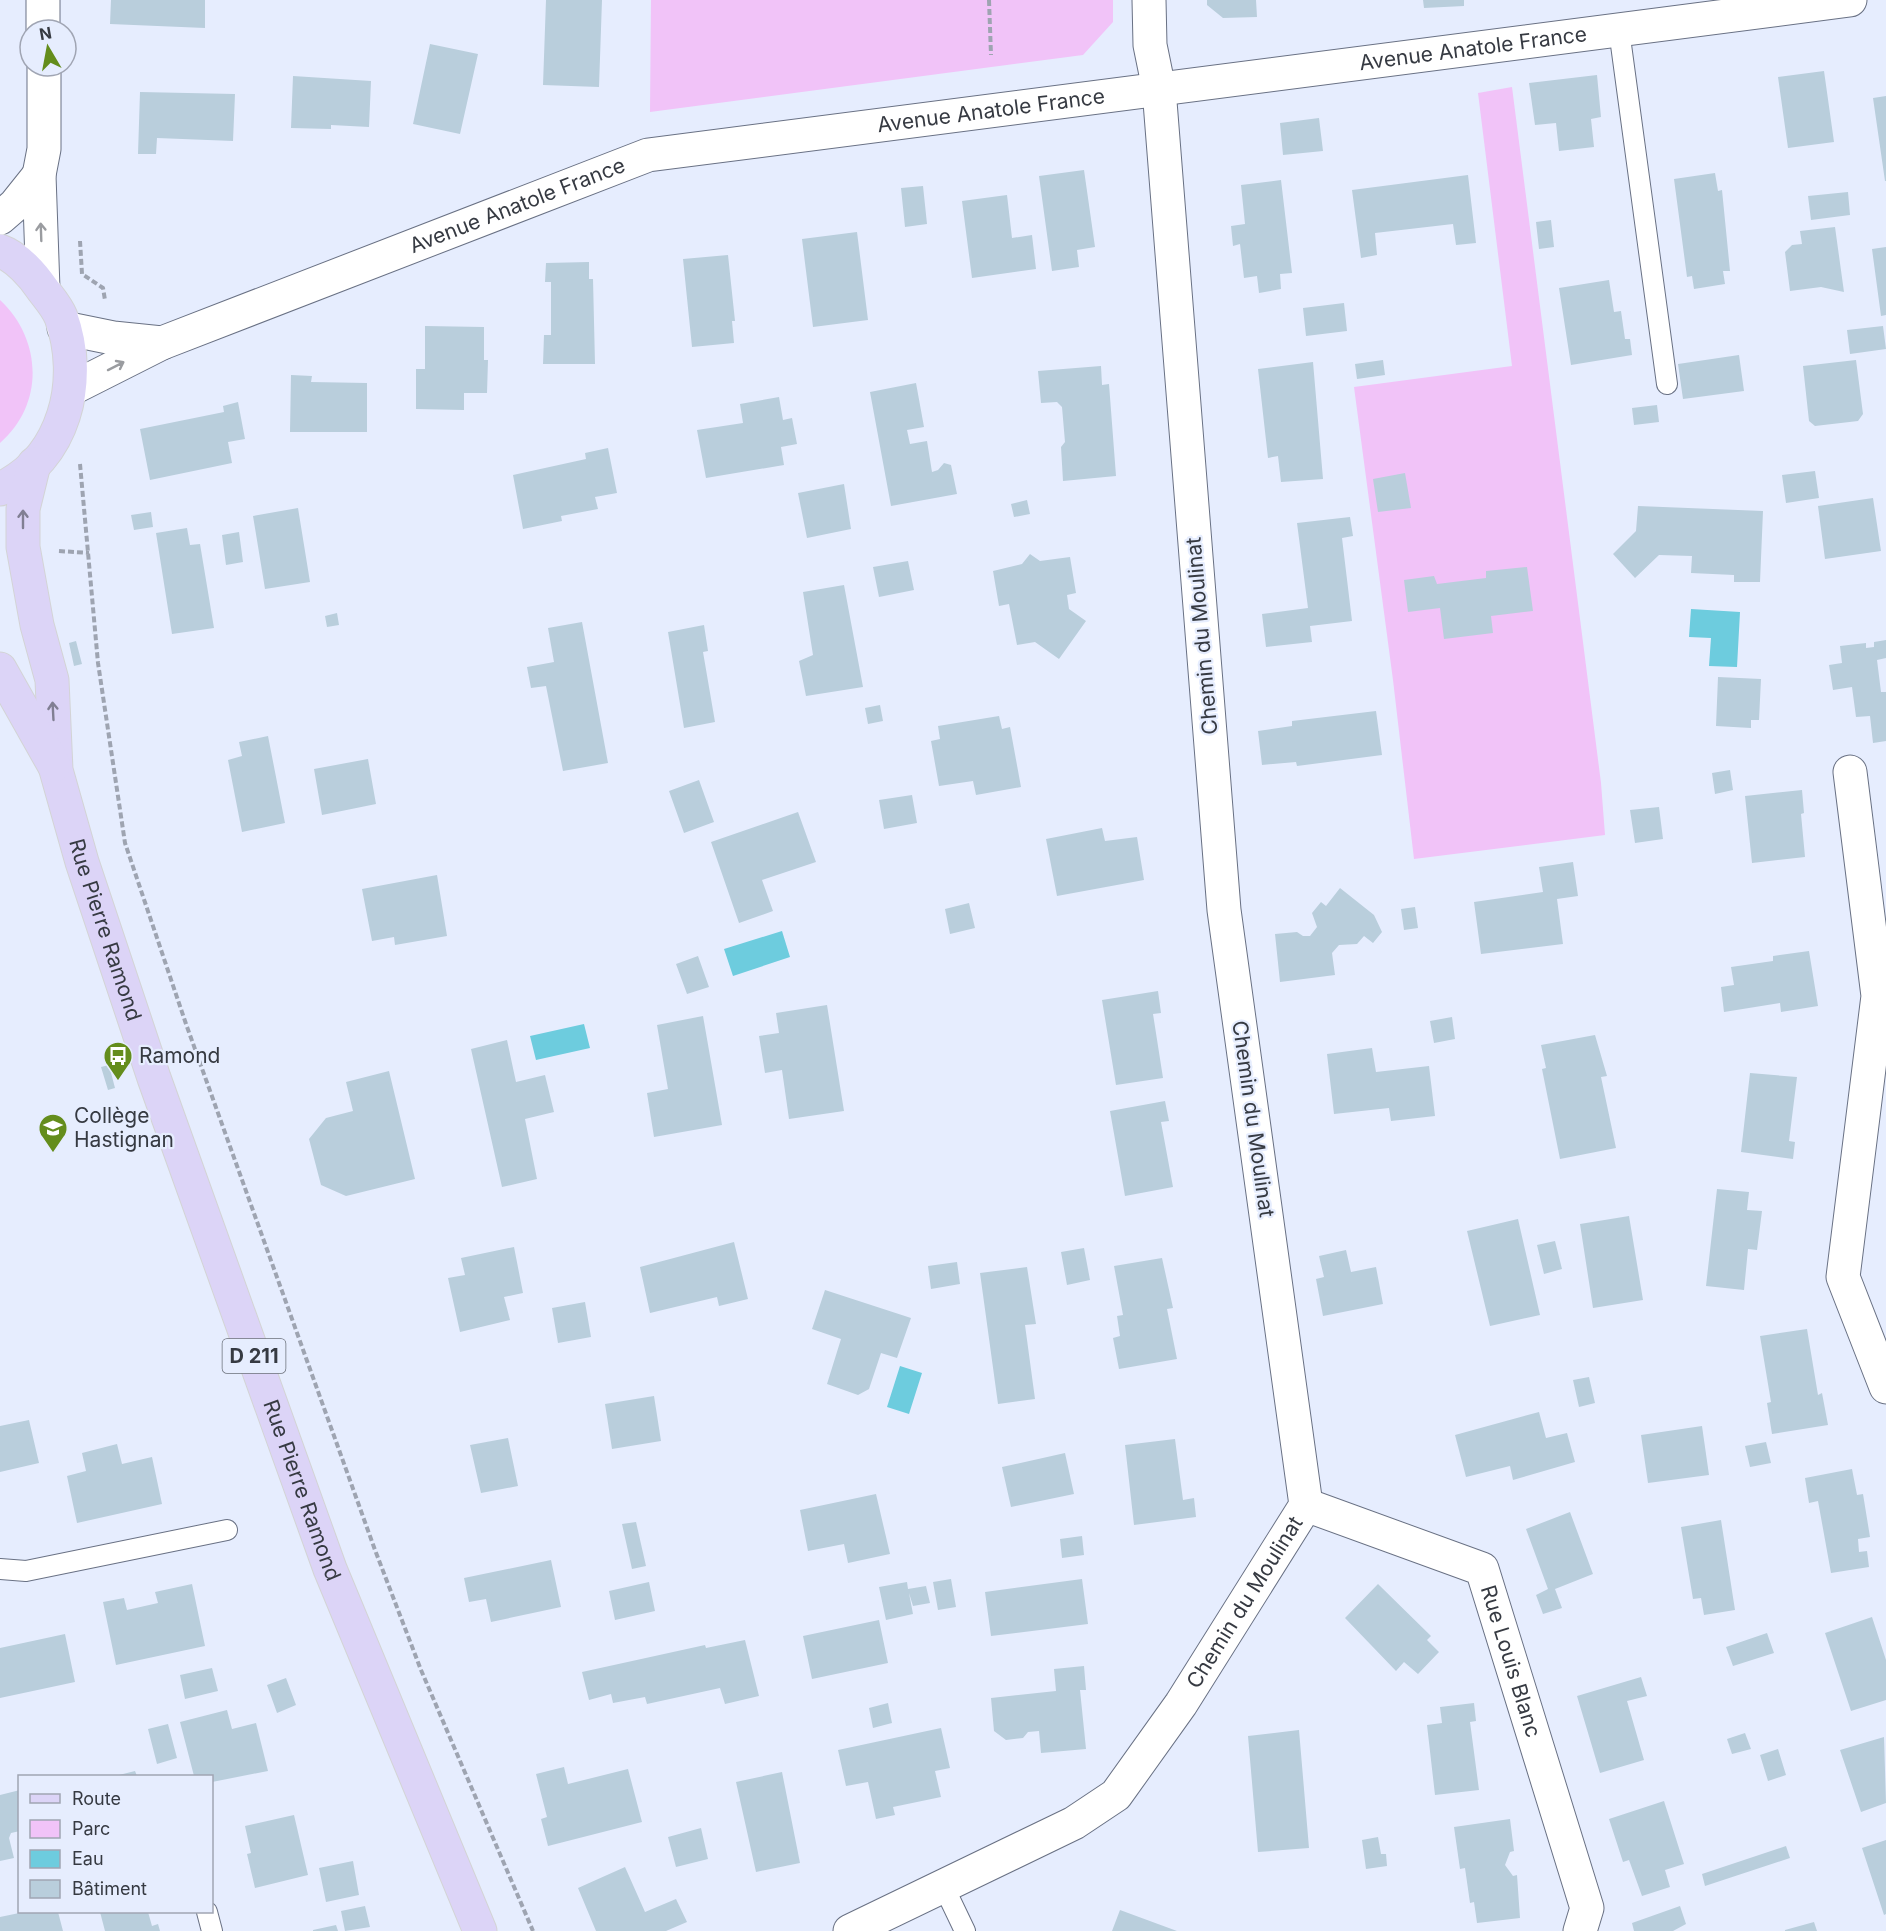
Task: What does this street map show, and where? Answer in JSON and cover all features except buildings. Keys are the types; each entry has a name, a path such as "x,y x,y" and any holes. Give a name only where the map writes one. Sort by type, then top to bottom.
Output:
{"main road":[{"path":"0,251 9,254 36,279 60,315 71,356 71,389 62,421 46,451 34,464 0,489"},
{"name":"Rue Pierre Ramond","path":"34,464 23,508 23,547 37,625 52,680 56,770"},
{"name":"Rue Pierre Ramond","path":"0,669 56,770 82,862 154,1078 330,1569 480,1931"}],"street":[{"path":"43,0 43,18"},
{"name":"Chemin du Moulinat","path":"850,1931 1074,1823 1116,1795 1181,1704 1306,1505 1224,910 1159,89 1150,45 1149,0"},
{"name":"Avenue Anatole France","path":"71,389 162,343 648,155 1850,0"},
{"path":"43,290 39,175 44,149 44,78"},
{"path":"0,218 15,206 39,175"},
{"name":"Avenue Anatole France","path":"64,328 112,338 162,343"},
{"path":"1850,772 1878,996 1843,1277 1886,1387"},
{"name":"Rue Louis Blanc","path":"1306,1505 1482,1569 1587,1908 1580,1931"}],"lane":[{"path":"1618,30 1667,384"},
{"path":"0,1569 26,1571 227,1530"},
{"path":"944,1885 965,1931"},
{"path":"208,1913 212,1931"}],"path":[{"path":"989,0 991,55"},
{"path":"79,229 82,274 103,288 107,306"},
{"path":"80,455 98,663 125,843 186,1024 375,1550 421,1670 533,1931"}],"green space":[{"path":"651,0 1113,0 1113,22 1083,55 650,112"},
{"path":"1512,87 1601,783 1605,835 1414,859 1354,387 1512,366 1478,93"},
{"path":"0,300 14,316 24,333 33,372 31,391 25,410 15,427 0,443"}],"water":[{"path":"1691,609 1740,612 1737,667 1709,666 1711,638 1689,637"},
{"path":"782,931 790,957 733,976 724,949"},
{"path":"584,1024 590,1048 536,1060 530,1036"},
{"path":"900,1366 922,1373 909,1414 887,1407"}],"place":[{"name":"Ramond","path":"118,1082"},
{"name":"Collège Hastignan","path":"53,1154"}]}
